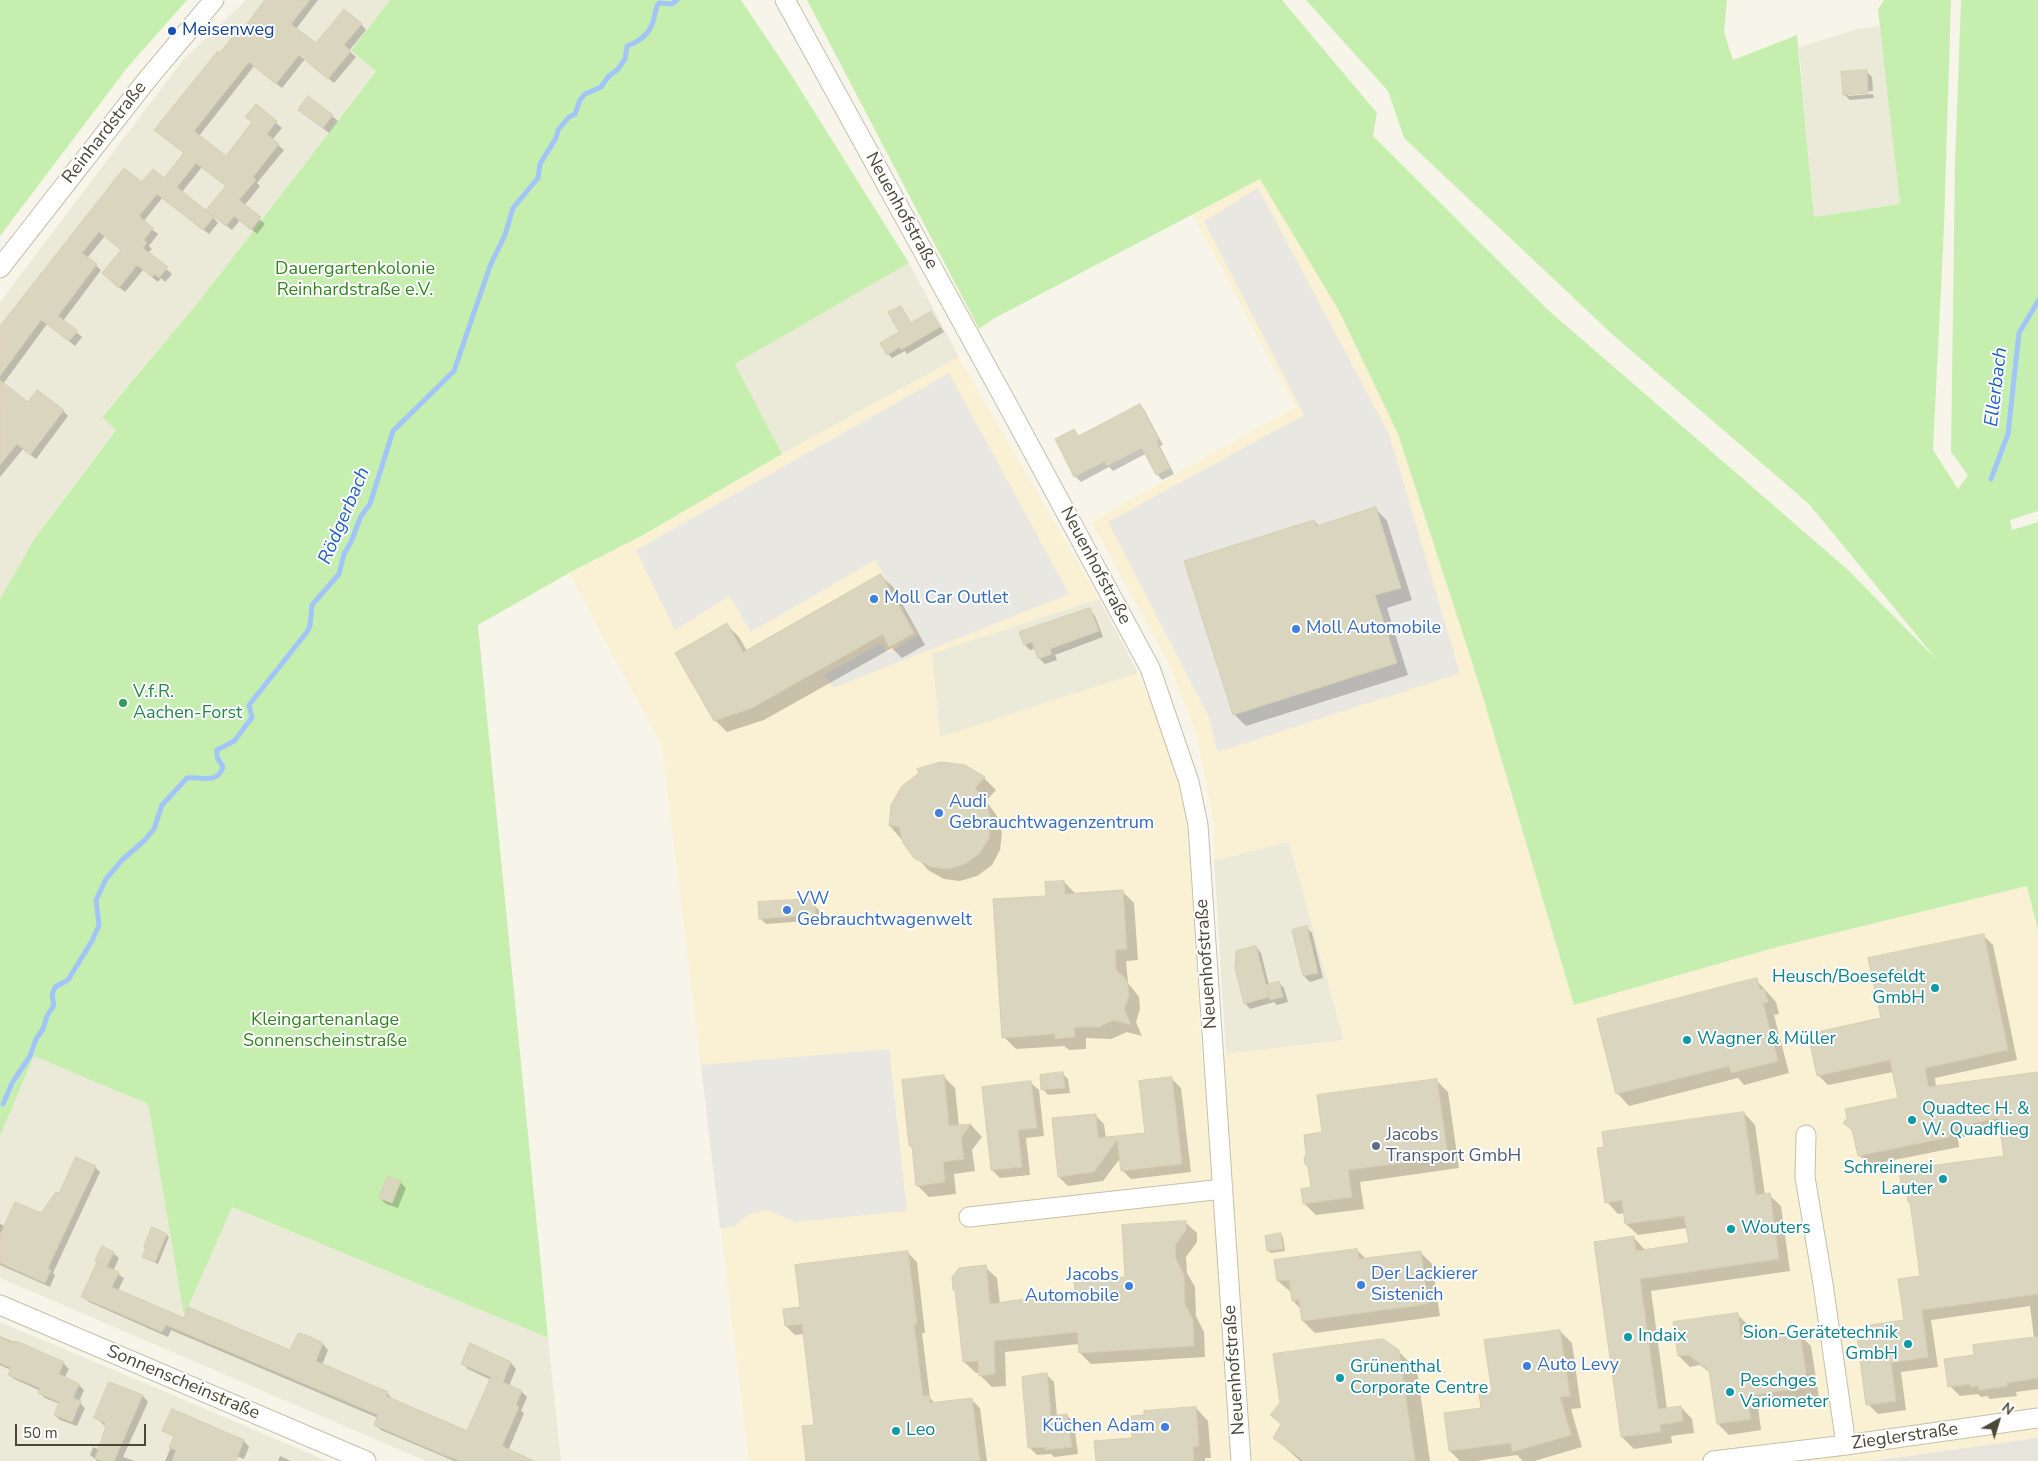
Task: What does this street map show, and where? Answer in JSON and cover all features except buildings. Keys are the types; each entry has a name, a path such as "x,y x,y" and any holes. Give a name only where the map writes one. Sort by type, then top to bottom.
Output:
{"street":[{"name":"Reinhardstraße","path":"0,268 146,81 214,0"},
{"name":"Neuenhofstraße","path":"785,0 1150,668 1189,782 1198,825 1241,1461"},
{"path":"1806,1135 1804,1177 1846,1445"},
{"path":"969,1217 1223,1189"},
{"name":"Sonnenscheinstraße","path":"0,1306 366,1461"},
{"name":"Zieglerstraße","path":"1713,1461 1846,1445 2038,1418"}],"shaded area":[{"path":"246,0 390,0 351,49 376,70 200,300 102,416 116,429 35,538 0,599 0,302 183,60"},
{"path":"1881,26 1900,204 1814,217 1799,47 1857,29"},
{"path":"1260,178 1339,311 1398,434 1479,684 1574,1005 1777,947 2027,886 2038,931 2038,1438 1872,1461 749,1461 662,747 569,573 643,535 782,454 959,357 1099,599 932,653 940,737 1138,673 1167,743 1183,794 1190,828 1201,1057 1344,1040 1289,842 1214,861 1214,822 1196,733 1167,660 1091,522 1295,407 1193,215"},
{"path":"1258,188 1389,434 1460,673 1218,752 1208,715 1108,522 1304,415 1204,221"},
{"path":"909,263 959,357 782,454 735,364"},
{"path":"949,373 1069,594 833,688 824,675 881,643 888,653 918,635 875,560 751,632 730,596 675,630 636,550"},
{"path":"1099,599 1138,673 940,738 932,653"},
{"path":"1289,841 1344,1040 1226,1054 1214,861"},
{"path":"889,1049 907,1211 796,1222 767,1210 747,1215 734,1227 720,1228 701,1065"},
{"path":"34,1055 148,1104 184,1315 231,1207 548,1338 561,1461 426,1461 0,1278 0,1136"},
{"path":"0,1322 161,1390 327,1461 0,1461"},
{"path":"2038,1438 2038,1461 1872,1461"}],"green space":[{"path":"0,0 187,0 127,68 0,236"},
{"path":"390,0 741,0 790,73 909,263 735,364 782,454 643,535 569,573 478,625 548,1338 232,1207 184,1316 148,1104 34,1056 0,1136 0,599 35,538 116,430 102,417 200,300 376,71 351,50"},
{"path":"807,0 1282,0 1377,113 1373,136 1547,309 1847,569 1937,660 1809,504 1613,335 1404,138 1388,91 1306,0 1727,0 1724,32 1733,60 1797,35 1814,217 1900,204 1878,9 1884,0 1951,0 1944,228 1933,450 1958,489 1968,475 1951,452 1955,164 1961,0 2038,0 2038,511 2010,520 2012,530 2038,522 2038,931 2027,886 1777,947 1574,1005 1479,684 1398,434 1339,311 1260,179 993,319 979,329"}],"waterway":[{"name":"Rödgerbach","path":"3,1104 12,1083 30,1056 36,1039 43,1029 47,1016 54,1005 52,995 55,987 68,980 92,941 99,925 96,900 106,879 122,860 145,840 154,829 162,805 187,778 213,778 220,773 223,767 217,757 217,750 235,740 252,718 249,705 307,632 310,626 312,605 339,574 344,554 361,516 370,504 393,431 454,371 490,266 505,235 513,208 538,178 540,164 556,138 558,130 569,117 575,114 580,100 585,94 601,87 608,77 618,69 625,59 627,46 637,42 648,32 659,3 672,4 677,0"},
{"name":"Ellerbach","path":"1991,479 2008,434 2019,333 2038,301"}],"place":[{"name":"Meisenweg","path":"172,31"},
{"name":"Moll Car Outlet","path":"874,599"},
{"name":"Moll Automobile","path":"1296,629"},
{"name":"V.f.R. Aachen-Forst","path":"123,703"},
{"name":"Audi Gebrauchtwagenzentrum","path":"939,813"},
{"name":"VW Gebrauchtwagenwelt","path":"787,910"},
{"name":"Heusch/Boesefeldt GmbH","path":"1935,988"},
{"name":"Wagner & Müller","path":"1687,1040"},
{"name":"Quadtec H. & W. Quadflieg","path":"1912,1120"},
{"name":"Jacobs Transport GmbH","path":"1376,1146"},
{"name":"Schreinerei Lauter","path":"1943,1179"},
{"name":"Wouters","path":"1731,1229"},
{"name":"Der Lackierer Sistenich","path":"1361,1285"},
{"name":"Jacobs Automobile","path":"1129,1286"},
{"name":"Indaix","path":"1628,1337"},
{"name":"Sion-Gerätetechnik GmbH","path":"1908,1344"},
{"name":"Auto Levy","path":"1527,1366"},
{"name":"Grünenthal Corporate Centre","path":"1340,1378"},
{"name":"Peschges Variometer","path":"1730,1392"},
{"name":"Küchen Adam","path":"1165,1427"},
{"name":"Leo","path":"896,1431"}],"park label":[{"name":"Dauergartenkolonie Reinhardstraße e.V.","path":"355,280"},
{"name":"Kleingartenanlage Sonnenscheinstraße","path":"325,1031"}]}
